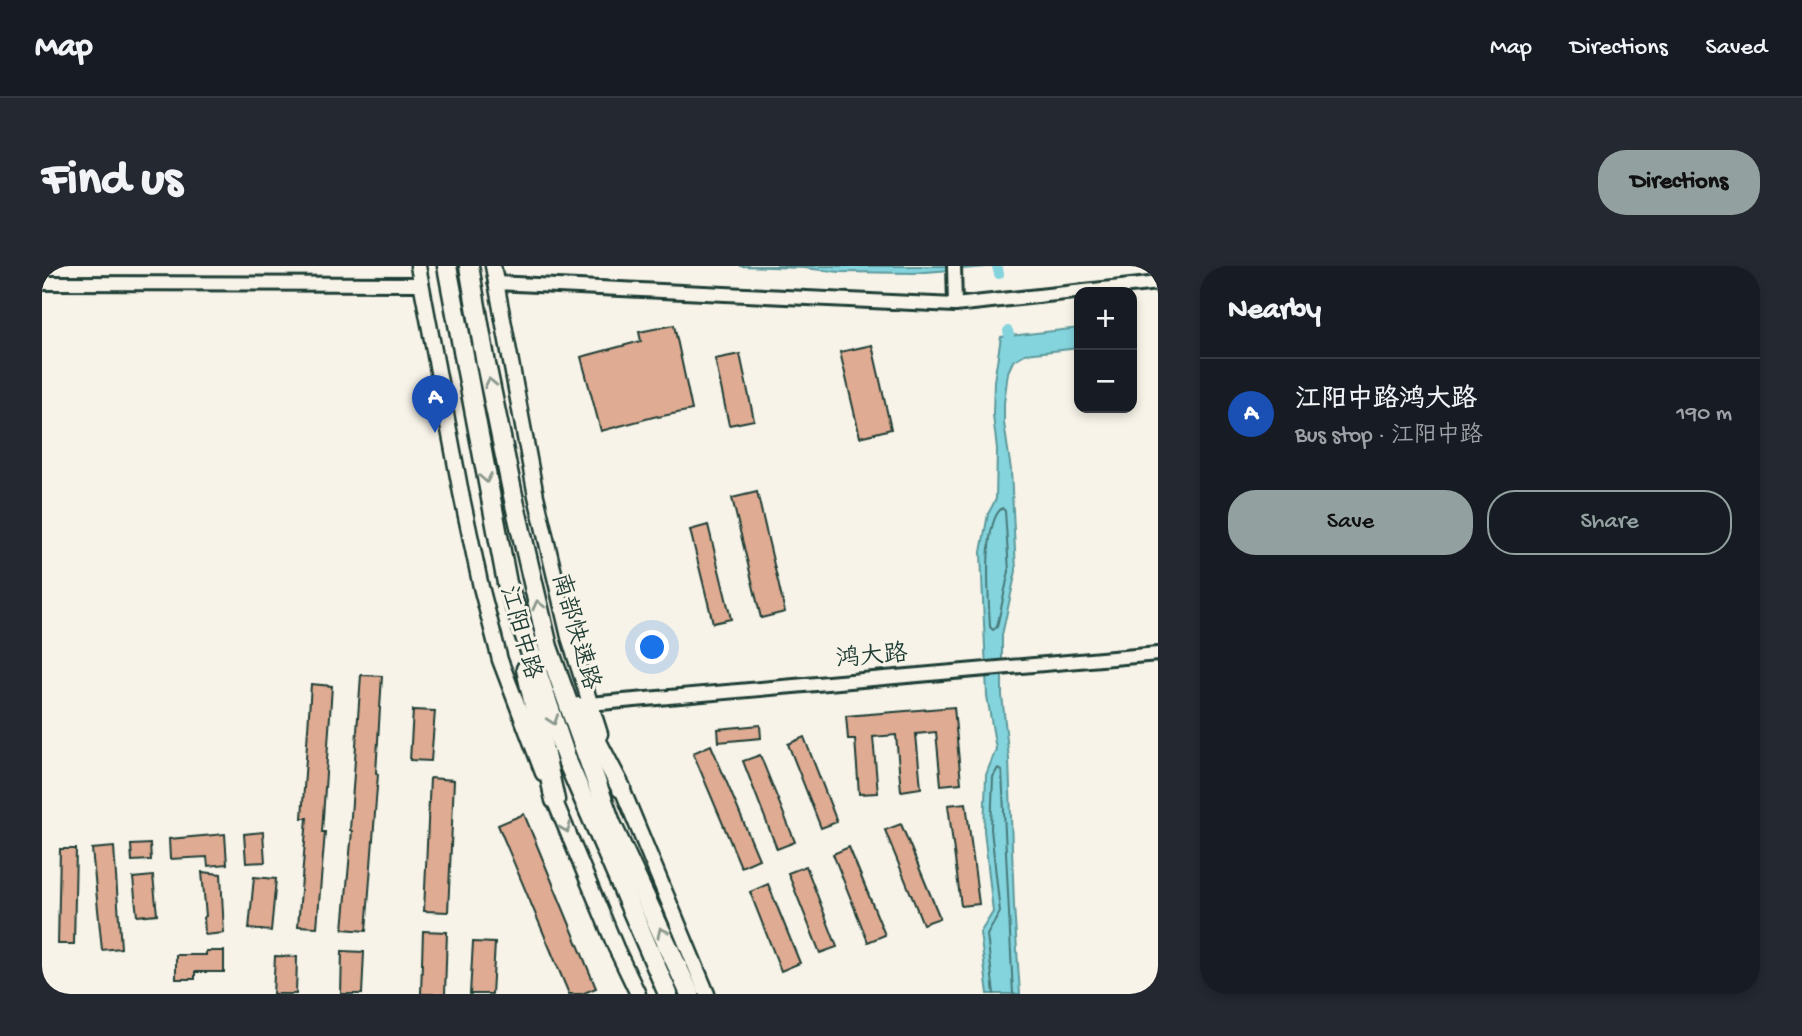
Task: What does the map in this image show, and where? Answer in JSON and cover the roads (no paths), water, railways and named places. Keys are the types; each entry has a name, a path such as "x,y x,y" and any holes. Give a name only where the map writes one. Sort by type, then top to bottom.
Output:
{"highway":[{"name":"南部快速路","path":"447,266 507,583 568,763 668,994"},
{"name":"南部快速路","path":"469,266 491,389 548,647 611,823 690,994"},
{"path":"507,583 555,800"},
{"path":"548,647 621,788"}],"main road":[{"name":"江阳中路","path":"418,266 461,493 500,660 519,714 615,948 638,994"},
{"name":"江阳中路","path":"493,266 536,496 569,637 589,704 621,788 707,994"}],"street":[{"path":"954,272 955,305"},
{"path":"42,283 421,284"},
{"path":"495,283 955,305 1158,283"},
{"name":"鸿大路","path":"589,704 1158,654"}],"water":[{"path":"739,266 998,266 914,273"},
{"path":"1074,329 1074,349 1025,354 1013,361 1008,372 1004,403 1011,470 1016,571 1002,635 1002,695 1009,759 1020,994 988,994 980,933 993,912 984,830 986,775 996,749 987,696 981,552 988,514 996,499 994,381 1001,337"}],"waterway":[{"path":"997,266 999,274"},
{"path":"1008,331 1009,335"}],"place":[{"name":"江阳中路鸿大路","path":"435,433"}]}
